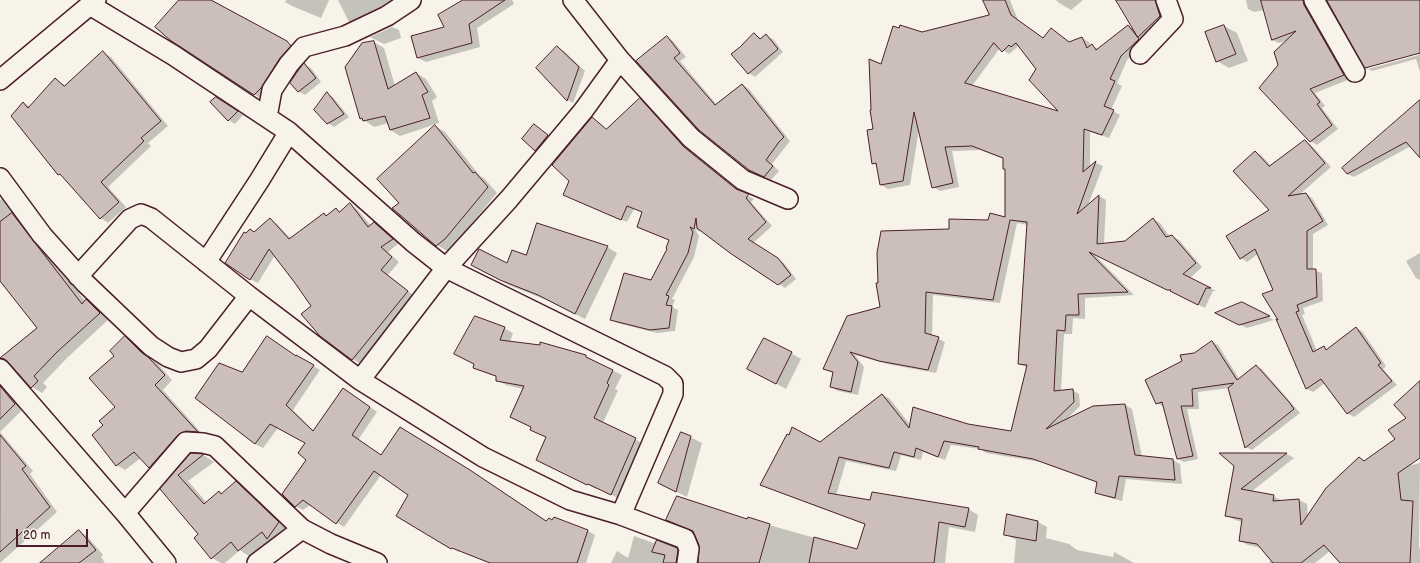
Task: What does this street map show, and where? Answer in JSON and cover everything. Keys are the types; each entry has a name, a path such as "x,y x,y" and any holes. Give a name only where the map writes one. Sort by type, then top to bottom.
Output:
{"street":[{"path":"267,117 272,90 289,64 304,47 345,36 387,16 411,0"},
{"path":"573,0 620,60 691,138 743,180 788,199"},
{"path":"1140,54 1173,19 1166,0"},
{"path":"1314,0 1355,72"},
{"path":"0,80 93,3 289,132 413,242 446,268 665,376 673,384 672,394 621,515"},
{"path":"360,380 446,268 509,199 582,111 620,60"},
{"path":"206,262 289,132"},
{"path":"0,178 42,235 78,276 151,346 168,357 182,362 196,360 208,348 249,296"},
{"path":"78,276 130,218 141,214 151,218 249,296 360,380 483,457 570,500 621,515 685,539 689,549 687,563"},
{"path":"0,369 125,513 166,563"},
{"path":"125,513 186,442 203,443 215,446 302,529 331,544 377,563"},
{"path":"257,563 302,529"}],"building":[{"path":"179,0 211,0 287,41 291,46 280,58 261,88 254,95 170,40 155,27"},
{"path":"463,0 505,0 469,24 472,43 417,58 411,36 444,27 438,15"},
{"path":"983,0 1005,0 1011,15 1043,38 1051,28 1069,42 1082,37 1087,48 1092,44 1096,50 1128,25 1139,39 1121,56 1110,79 1115,81 1104,106 1114,110 1102,135 1084,129 1083,172 1096,161 1077,214 1099,195 1097,244 1125,241 1153,218 1166,237 1172,235 1196,263 1183,274 1211,288 1206,288 1198,305 1170,291 1171,290 1167,290 1089,252 1128,292 1078,294 1079,315 1066,315 1065,331 1057,330 1054,391 1073,389 1074,402 1046,429 1093,406 1125,404 1135,455 1173,459 1175,480 1119,476 1115,498 1095,493 1097,482 1033,459 944,441 938,457 916,448 914,457 894,452 889,468 839,457 828,493 870,500 872,492 969,508 965,527 939,522 934,563 809,563 814,537 857,549 865,524 760,485 787,434 789,435 792,427 820,442 882,394 909,428 913,407 968,424 1011,431 1027,365 1018,364 1027,222 1010,220 993,300 926,292 925,333 939,337 928,370 879,361 850,352 858,362 851,392 830,387 833,372 823,369 847,316 880,307 876,283 878,283 877,253 881,231 949,229 949,219 988,220 990,213 1005,217 1005,169 1003,169 1003,158 972,146 945,147 953,183 932,188 914,112 903,181 880,185 876,163 872,164 867,130 873,129 870,110 869,59 881,64 893,26 899,28 900,25 922,32 989,15","holes":["994,43 1002,52 1009,45 1011,47 1016,43 1036,69 1029,80 1058,111 965,83"]},
{"path":"1116,0 1155,0 1160,16 1138,37"},
{"path":"1261,0 1303,0 1304,5 1344,75 1310,89 1320,102 1317,104 1332,125 1310,142 1259,88 1278,65 1274,52 1296,31 1272,40"},
{"path":"1327,0 1420,0 1420,53 1365,68"},
{"path":"1224,25 1236,54 1216,62 1205,32"},
{"path":"754,33 760,39 766,34 778,49 748,74 731,54"},
{"path":"667,36 680,53 674,58 715,105 742,84 784,137 766,160 773,166 764,177 749,170 699,130 636,61"},
{"path":"374,41 388,89 416,72 428,92 422,95 430,118 390,130 385,116 363,121 362,118 360,119 345,67 362,43"},
{"path":"557,46 579,67 567,101 536,68"},
{"path":"103,51 161,121 141,138 144,141 101,182 119,202 100,219 60,174 58,175 11,116 23,102 28,108 55,78 64,86"},
{"path":"304,63 316,78 298,92 290,83"},
{"path":"327,92 344,114 327,124 314,110"},
{"path":"216,97 238,111 228,121 210,102"},
{"path":"640,98 684,147 736,189 749,194 746,198 766,222 748,239 778,258 791,275 778,285 730,253 697,228 696,218 694,229 690,227 693,232 688,253 666,295 669,296 666,305 672,306 669,328 650,330 610,320 624,273 651,280 667,249 669,240 637,227 642,212 627,206 621,220 563,195 569,181 552,165 592,117 606,129"},
{"path":"1420,100 1420,158 1406,142 1347,174 1342,168"},
{"path":"534,124 548,135 535,151 522,139"},
{"path":"435,125 473,173 475,172 488,187 445,239 436,246 392,208 399,203 377,179"},
{"path":"1305,140 1325,163 1288,196 1306,193 1323,221 1307,231 1307,269 1316,269 1317,297 1297,305 1299,311 1296,312 1313,352 1324,346 1326,350 1356,327 1381,363 1378,365 1392,381 1347,414 1321,379 1306,389 1276,319 1278,320 1262,294 1273,290 1255,249 1240,259 1226,236 1269,210 1233,171 1255,151 1269,166"},
{"path":"350,203 368,227 374,222 393,239 381,247 392,257 381,270 408,291 352,360 320,336 301,314 311,306 269,249 250,280 225,263 244,232 246,233 250,229 254,232 270,218 289,239 324,213 326,216 336,208 339,212"},
{"path":"12,213 82,304 86,299 100,313 57,352 34,376 38,381 31,388 8,362 0,358 37,328 0,281 0,222"},
{"path":"537,223 608,246 575,314 538,295 500,280 471,265 479,249 507,263 512,250 526,255"},
{"path":"1242,302 1270,316 1239,325 1215,313"},
{"path":"475,316 505,327 500,340 540,345 540,342 586,355 586,357 613,370 607,383 609,385 594,418 636,438 611,495 536,460 546,437 530,430 531,427 510,417 524,386 496,381 496,376 473,368 474,364 454,354"},
{"path":"125,336 165,375 155,385 198,432 186,431 178,435 149,468 134,452 116,466 92,435 103,425 99,421 115,407 89,378 114,356 110,351"},
{"path":"267,336 296,356 314,365 286,405 313,431 343,388 370,407 352,435 381,455 400,427 470,470 546,521 549,518 552,520 554,517 588,530 577,563 490,563 452,548 451,549 396,516 408,495 374,471 336,524 303,500 295,507 282,494 306,460 298,453 305,443 270,424 255,444 195,398 219,363 242,372"},
{"path":"764,338 792,352 776,384 747,369"},
{"path":"1212,341 1237,380 1256,365 1294,409 1245,448 1228,388 1234,383 1192,389 1193,406 1181,406 1193,456 1177,459 1162,402 1156,404 1145,380 1182,361 1180,355 1194,353"},
{"path":"1420,381 1420,458 1398,473 1401,500 1413,501 1410,563 1340,563 1324,545 1301,563 1273,563 1257,544 1239,541 1242,519 1225,516 1234,466 1219,453 1287,453 1241,489 1274,495 1273,501 1299,499 1301,525 1326,488 1359,457 1364,461 1395,439 1388,430 1406,418 1394,405"},
{"path":"0,386 15,404 0,419"},
{"path":"681,432 691,436 676,492 658,483"},
{"path":"0,435 26,466 22,469 50,507 0,552"},
{"path":"191,453 204,454 178,475 204,504 219,491 221,494 236,481 279,522 267,539 262,532 238,551 231,542 211,559 194,538 198,534 160,489"},
{"path":"677,496 747,519 748,517 770,524 759,563 698,563 699,545 693,531 666,520"},
{"path":"1007,514 1038,521 1036,541 1004,535"},
{"path":"79,530 96,550 79,563 40,563"},
{"path":"657,540 677,548 676,563 663,563 665,555 652,552"}]}
